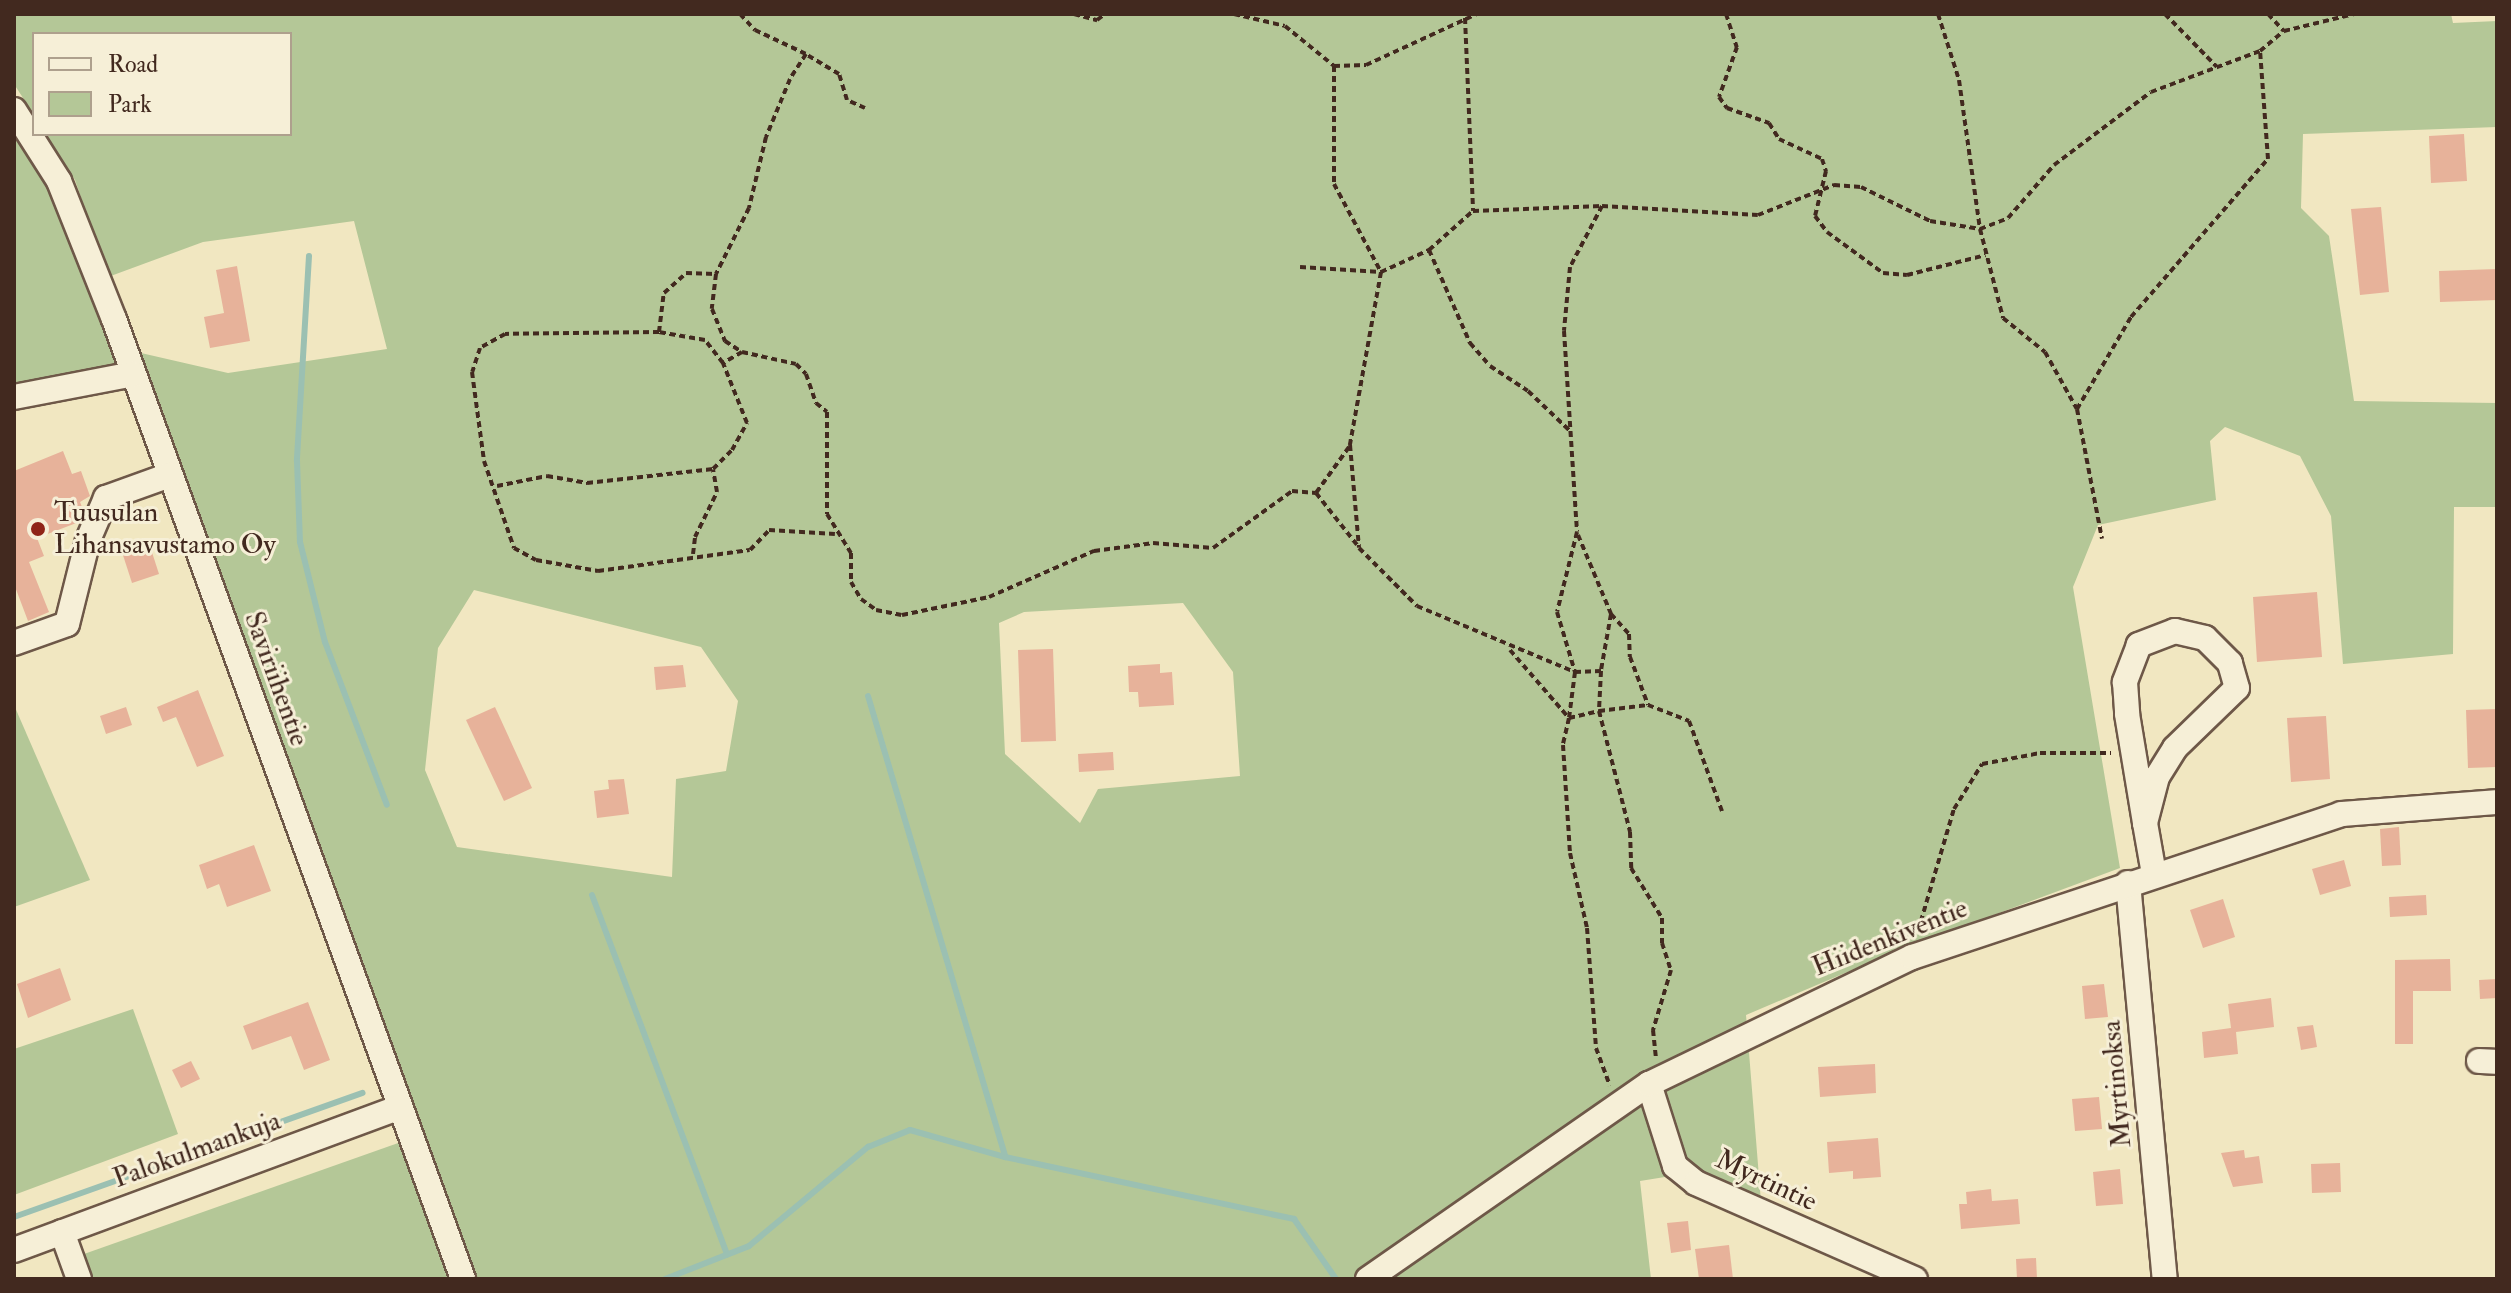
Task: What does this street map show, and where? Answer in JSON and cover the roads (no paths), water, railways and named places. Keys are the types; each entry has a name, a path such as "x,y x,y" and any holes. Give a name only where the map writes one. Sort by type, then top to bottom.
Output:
{"street":[{"name":"Saviriihentie","path":"14,110 59,181 133,374 463,1279"},
{"path":"14,397 133,374"},
{"path":"14,643 67,624 98,507 106,498 170,475"},
{"path":"2145,823 2157,777 2175,748 2237,688 2230,663 2205,638 2175,631 2157,634 2139,645 2129,662 2125,682 2134,753 2145,823 2154,874"},
{"name":"Hiidenkiventie","path":"1368,1279 1656,1080 1912,957 2341,814 2497,802"},
{"name":"Myrtinoksa","path":"2128,883 2165,1279"},
{"name":"Myrtintie","path":"1656,1080 1675,1166 1696,1183 1915,1279"},
{"name":"Palokulmankuja","path":"14,1250 400,1107"},
{"path":"62,1232 79,1279"}],"waterway":[{"path":"309,256 297,461 300,542 325,642 387,805"},
{"path":"868,696 1005,1157"},
{"path":"592,895 727,1255"},
{"path":"14,1217 363,1093"},
{"path":"665,1279 749,1246 868,1147 910,1130 1005,1157 1294,1219 1336,1279"}],"place":[{"name":"Tuusulan Lihansavustamo Oy","path":"38,529"}]}
